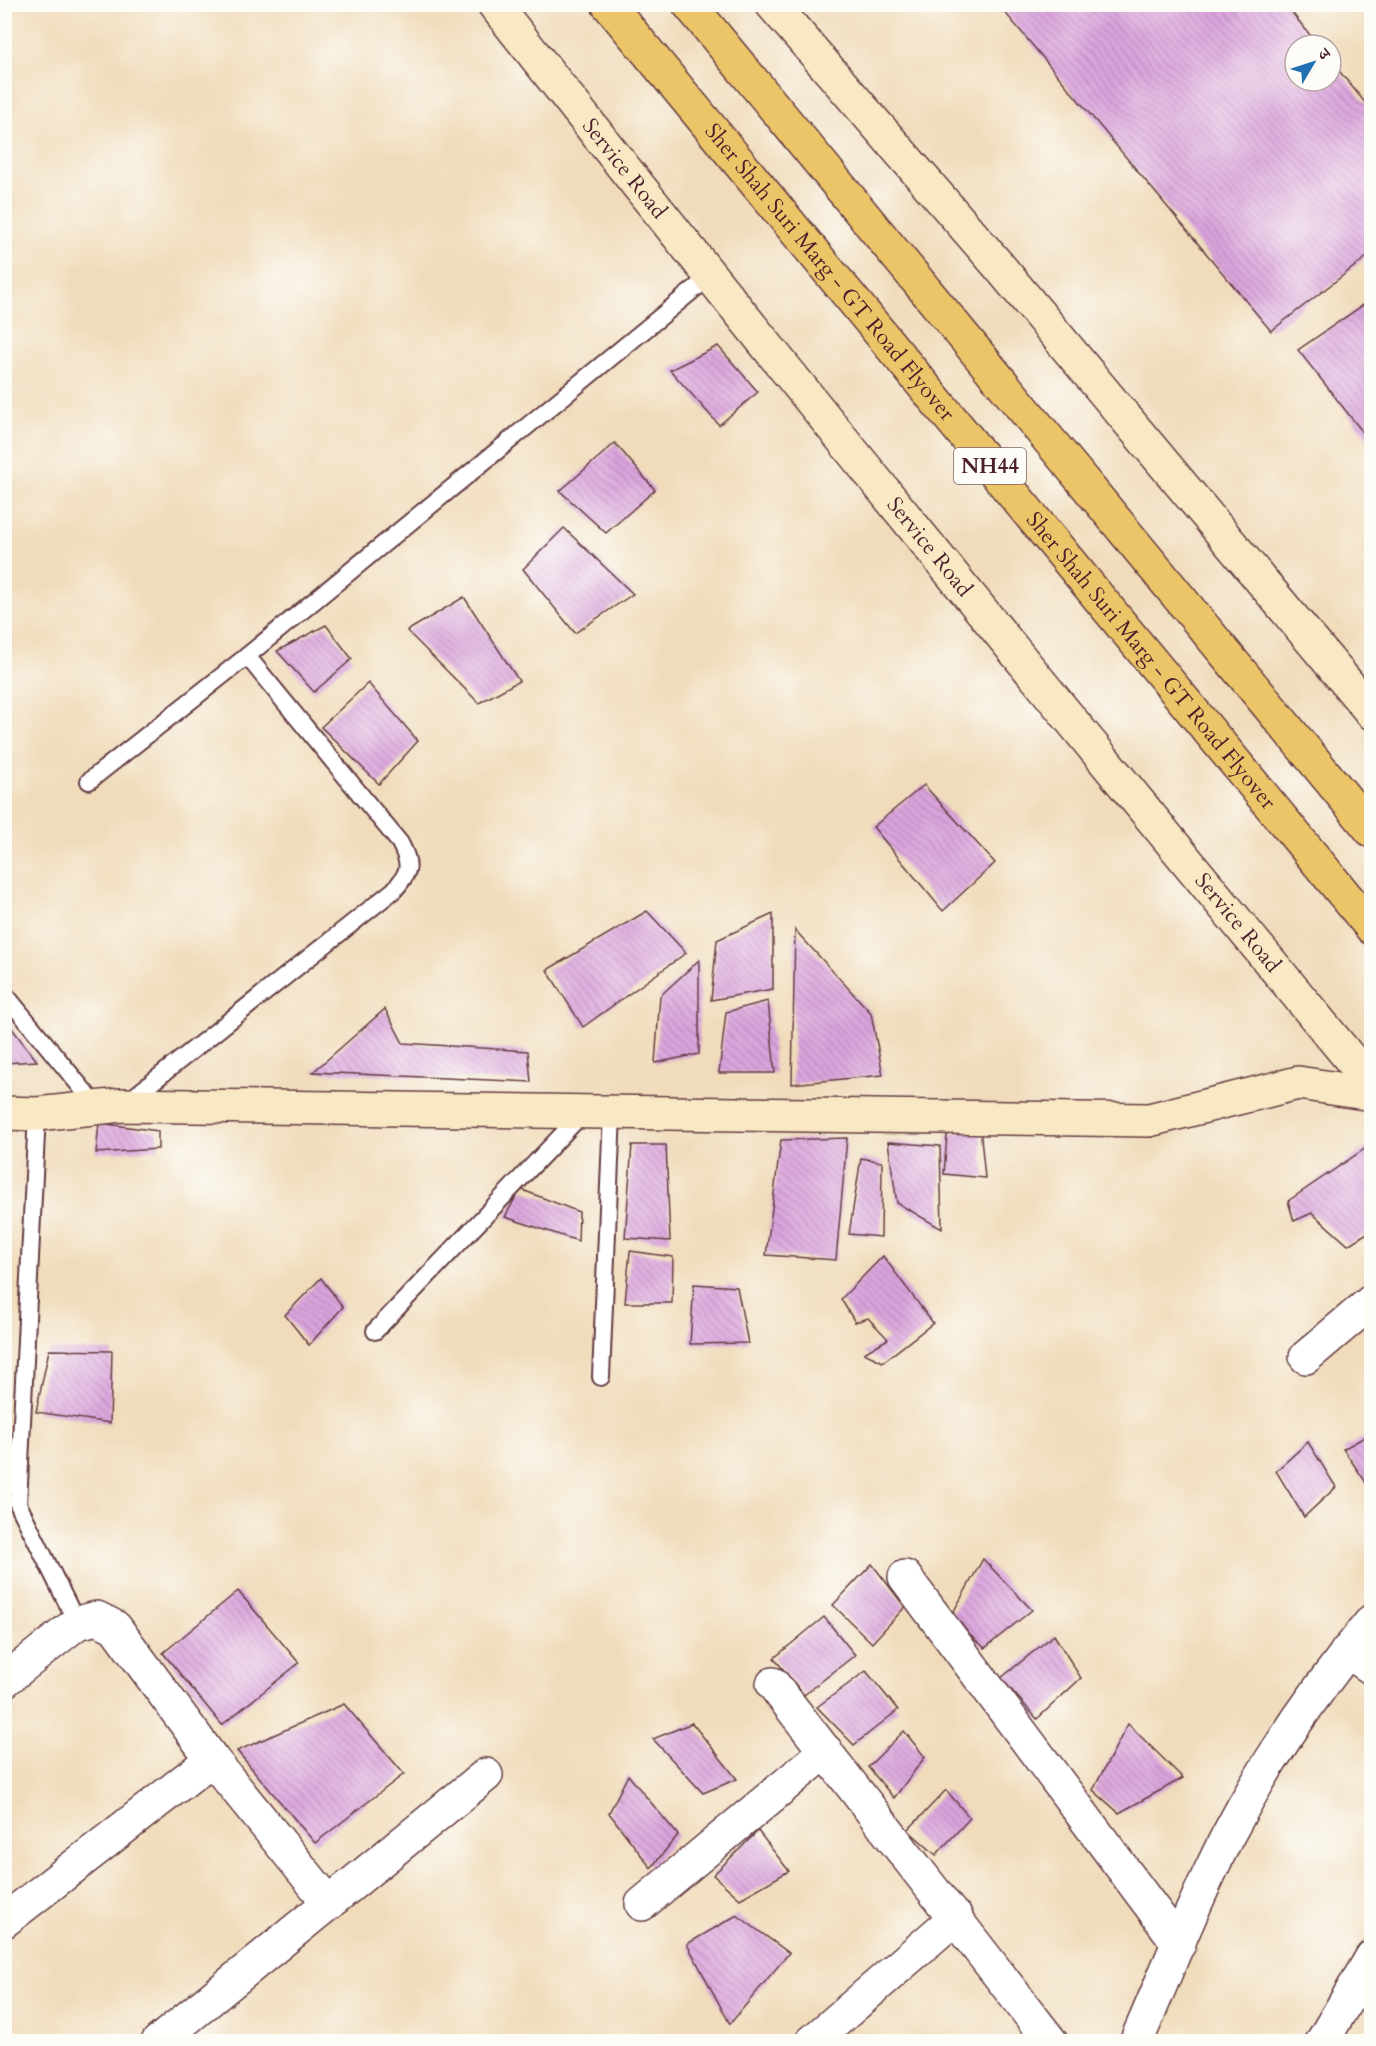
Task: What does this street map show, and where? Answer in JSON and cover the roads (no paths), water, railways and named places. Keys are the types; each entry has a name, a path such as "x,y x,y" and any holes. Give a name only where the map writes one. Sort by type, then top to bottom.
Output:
{"highway":[{"name":"Sher Shah Suri Marg - GT Road Flyover","path":"608,4 1371,928"},
{"name":"NH44","path":"689,4 1371,831"}],"street":[{"name":"Service Road","path":"494,4 709,277 1071,722 1371,1085"},
{"path":"772,4 998,265 1371,713"},
{"path":"1298,1083 1371,1118"},
{"path":"4,1113 37,1114 110,1107 1149,1120 1298,1083 1371,1094"},
{"path":"1306,1357 1371,1301"},
{"path":"905,1577 1179,1944"},
{"path":"4,1681 77,1623 97,1618 115,1627 212,1759 329,1903"},
{"path":"1136,2042 1226,1838 1259,1779 1295,1723 1359,1660 1371,1621"},
{"path":"773,1684 1051,2042"},
{"path":"642,1905 826,1750"},
{"path":"4,1922 212,1759"},
{"path":"158,2042 486,1775"},
{"path":"812,2042 956,1917"},
{"path":"1322,2042 1371,1957"}],"lane":[{"path":"89,782 247,656 709,277"},
{"path":"4,993 110,1107 394,890 407,875 408,860 400,843 247,656"},
{"path":"375,1331 598,1113"},
{"path":"598,1113 601,1377"},
{"path":"37,1114 18,1504 77,1623"}]}
